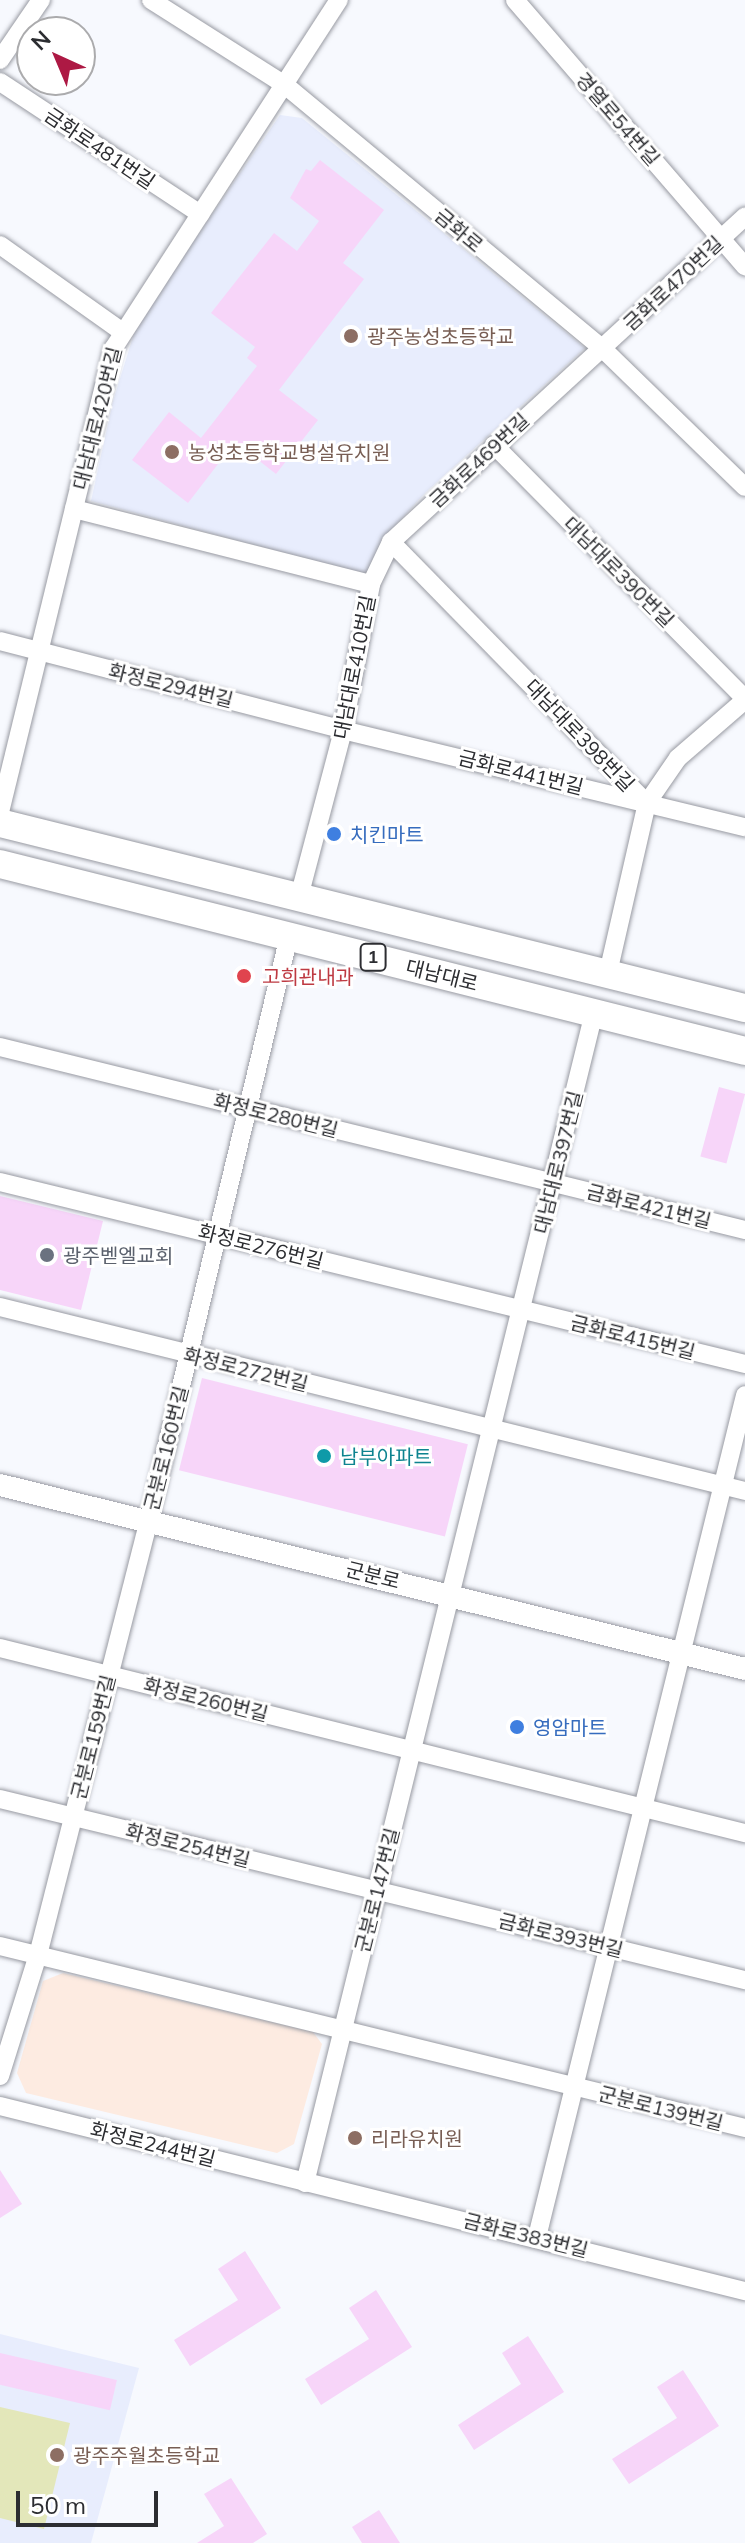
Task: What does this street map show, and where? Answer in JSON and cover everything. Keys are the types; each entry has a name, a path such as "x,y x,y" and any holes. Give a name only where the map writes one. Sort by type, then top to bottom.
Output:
{"main road":[{"name":"대남대로","path":"0,823 745,1008"},
{"name":"대남대로","path":"0,864 745,1051"}],"street":[{"path":"0,60 41,0"},
{"name":"금화로","path":"151,0 285,85 602,348 745,487"},
{"path":"121,331 339,0"},
{"name":"경열로54번길","path":"515,0 745,266"},
{"name":"금화로481번길","path":"0,82 200,214"},
{"name":"금화로470번길","path":"602,348 745,217"},
{"name":"대남대로420번길","path":"0,245 121,331 113,349 0,812"},
{"name":"금화로469번길","path":"371,584 391,542 602,348"},
{"name":"대남대로390번길","path":"494,445 745,700"},
{"name":"대남대로420번길","path":"74,509 223,547"},
{"name":"대남대로398번길","path":"391,542 647,803 608,973"},
{"name":"대남대로410번길","path":"223,547 371,584 343,730 299,897"},
{"name":"화정로294번길","path":"0,641 343,730"},
{"path":"647,803 678,758 745,700"},
{"name":"금화로441번길","path":"343,730 745,827"},
{"name":"군분로160번길","path":"149,1520 289,936"},
{"name":"대남대로397번길","path":"492,1430 594,1013"},
{"name":"화정로280번길","path":"0,1047 552,1183"},
{"name":"화정로276번길","path":"0,1182 521,1310"},
{"name":"금화로421번길","path":"552,1183 745,1230"},
{"name":"화정로272번길","path":"0,1307 745,1491"},
{"name":"금화로415번길","path":"521,1310 745,1364"},
{"name":"군분로139번길","path":"537,2237 745,1395"},
{"name":"군분로147번길","path":"305,2183 492,1430"},
{"name":"군분로","path":"0,1485 745,1669"},
{"name":"군분로159번길","path":"0,2076 38,1955 149,1520"},
{"name":"화정로260번길","path":"0,1648 413,1750"},
{"path":"413,1750 745,1833"},
{"name":"화정로254번길","path":"0,1799 377,1890"},
{"name":"금화로393번길","path":"377,1890 745,1980"},
{"path":"0,1946 576,2087"},
{"name":"군분로139번길","path":"576,2087 745,2128"},
{"name":"화정로244번길","path":"0,2106 305,2183"},
{"name":"금화로383번길","path":"305,2183 537,2237 745,2291"}],"shaded area":[{"name":"광주농성초등학교","path":"280,115 302,118 585,348 426,492 382,540 366,575 91,501 113,401 137,324"},
{"path":"63,1973 313,2032 322,2044 294,2144 277,2153 26,2093 17,2073 43,1981"},
{"name":"광주주월초등학교","path":"0,2334 139,2368 91,2543 0,2543"}],"green space":[{"path":"0,2407 70,2423 44,2529 0,2518"}],"building":[{"path":"320,160 384,210 343,263 364,279 279,390 318,420 276,474 235,442 188,503 132,460 169,412 201,438 257,366 247,358 255,347 211,313 274,233 297,251 319,221 290,198 306,169 311,171"},
{"path":"719,1087 745,1094 726,1164 700,1157"},
{"name":"광주벧엘교회","path":"0,1196 103,1221 81,1310 0,1290"},
{"name":"남부아파트","path":"202,1378 468,1444 445,1536 179,1470"},
{"path":"0,2170 22,2204 0,2218"},
{"path":"245,2251 281,2308 190,2366 174,2340 238,2300 218,2269"},
{"path":"376,2290 412,2347 321,2405 305,2379 369,2339 349,2308"},
{"path":"528,2336 564,2392 474,2450 458,2425 521,2384 502,2353"},
{"path":"0,2353 117,2380 110,2410 0,2385"},
{"path":"683,2370 719,2426 629,2484 612,2459 677,2418 657,2387"},
{"path":"231,2478 267,2534 253,2543 197,2543 224,2526 204,2494"},
{"path":"379,2510 400,2543 362,2543 352,2527"}],"place":[{"name":"광주농성초등학교","path":"351,336"},
{"name":"농성초등학교병설유치원","path":"172,452"},
{"name":"치킨마트","path":"334,834"},
{"name":"고희관내과","path":"244,976"},
{"name":"광주벧엘교회","path":"47,1255"},
{"name":"남부아파트","path":"324,1456"},
{"name":"영암마트","path":"517,1727"},
{"name":"리라유치원","path":"355,2138"},
{"name":"광주주월초등학교","path":"57,2455"}]}
